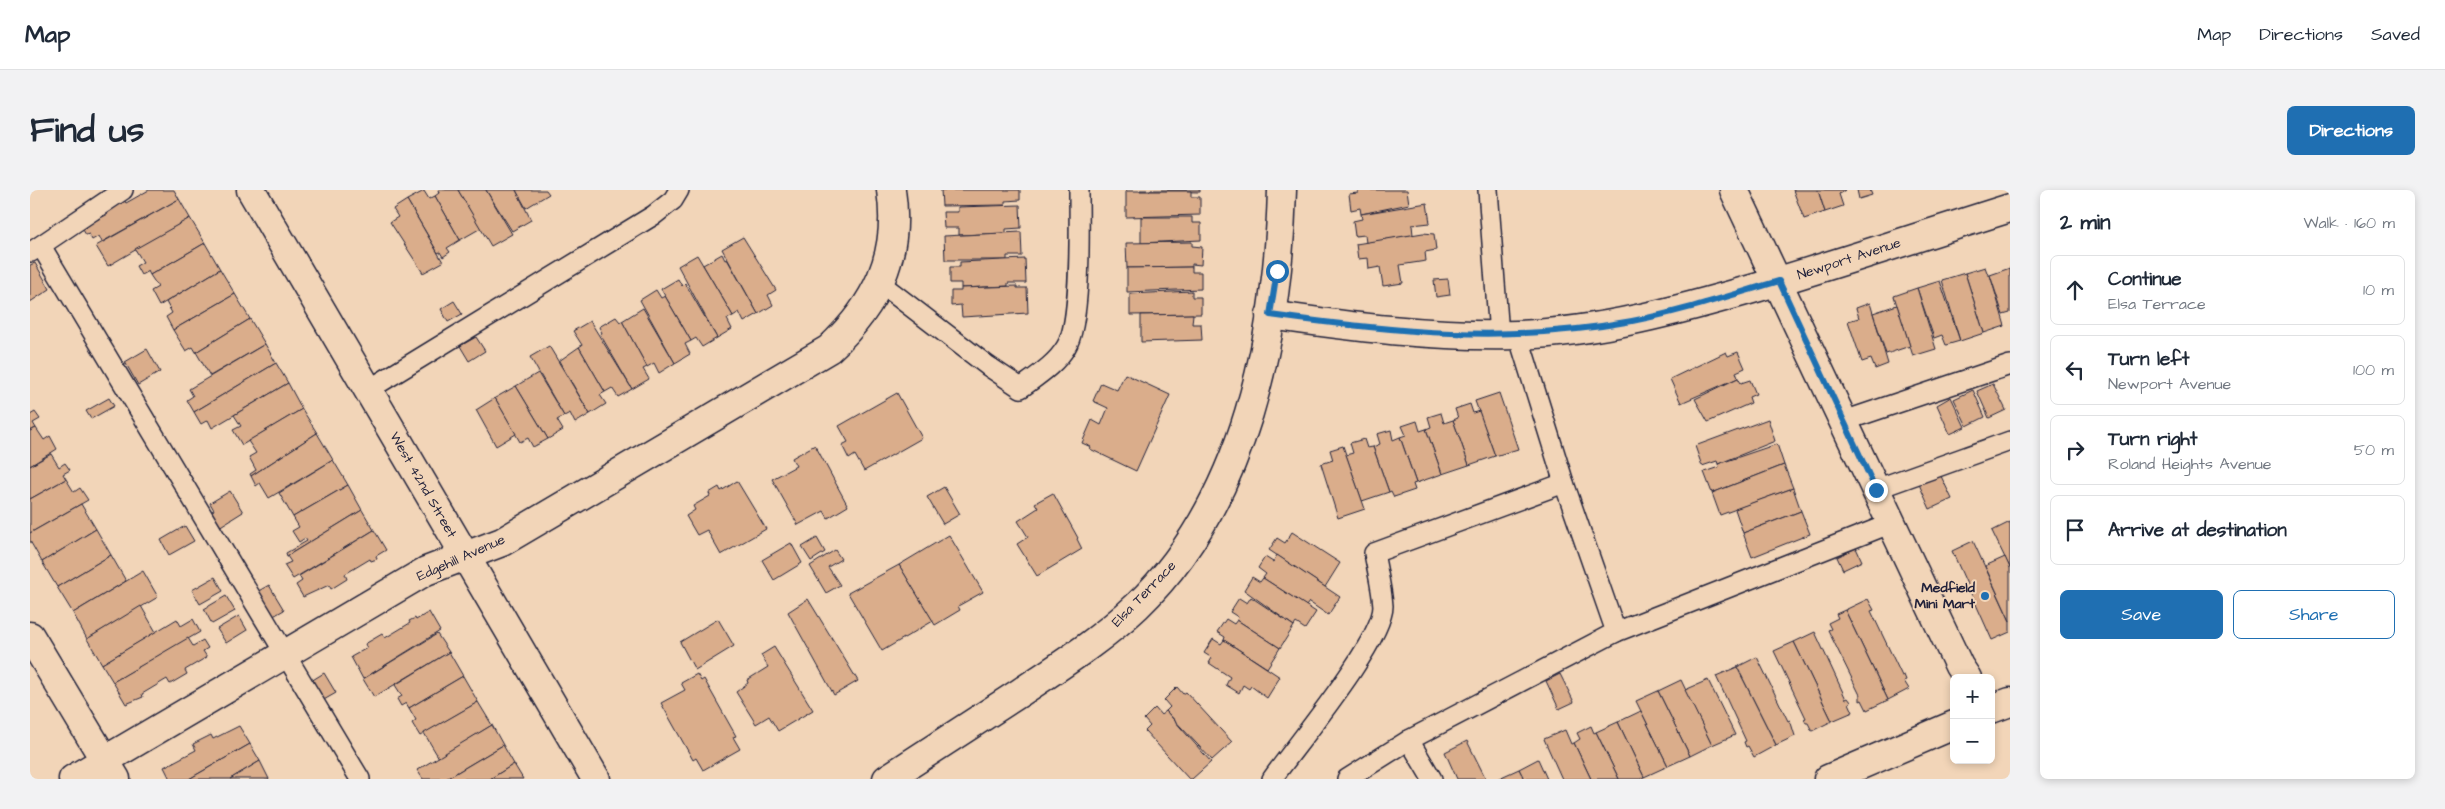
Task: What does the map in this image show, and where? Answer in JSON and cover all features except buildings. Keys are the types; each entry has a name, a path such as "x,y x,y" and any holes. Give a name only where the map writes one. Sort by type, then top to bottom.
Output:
{"street":[{"name":"Edgehill Avenue","path":"73,779 110,770 284,653 426,571 502,542 829,349 846,333 865,310 880,283 889,259 893,234 891,190"},
{"name":"Elsa Terrace","path":"887,779 1100,638 1136,606 1169,572 1198,531 1224,481 1244,428 1260,370 1277,271 1282,190"},
{"path":"1734,190 1779,281 1964,674"},
{"name":"West 42nd Street","path":"256,192 368,390 596,779"},
{"name":"Newport Avenue","path":"1270,315 1371,329 1416,333 1509,334 1633,321 1779,281 2010,208"},
{"path":"30,636 110,770"},
{"path":"1828,779 1950,727"}],"lane":[{"path":"123,190 35,250 360,779"},
{"path":"368,390 654,215 673,200 680,190"},
{"path":"880,283 988,366 1021,388 1056,359 1068,345 1074,318 1078,274 1078,190"},
{"path":"1488,190 1509,334 1564,482 1616,632"},
{"path":"1844,421 2010,365"},
{"path":"1876,490 2010,441"},
{"path":"1272,779 1329,703 1379,626 1383,606 1374,553 1564,482"},
{"path":"1347,779 1409,740 1616,632 1892,523"},
{"path":"1409,740 1432,779"}],"place":[{"name":"Medfield Mini Mart","path":"1985,596"}],"route":[{"path":"1277,271 1270,315 1371,329 1416,333 1462,334 1518,334 1570,330 1633,321 1779,281 1876,490"}]}
